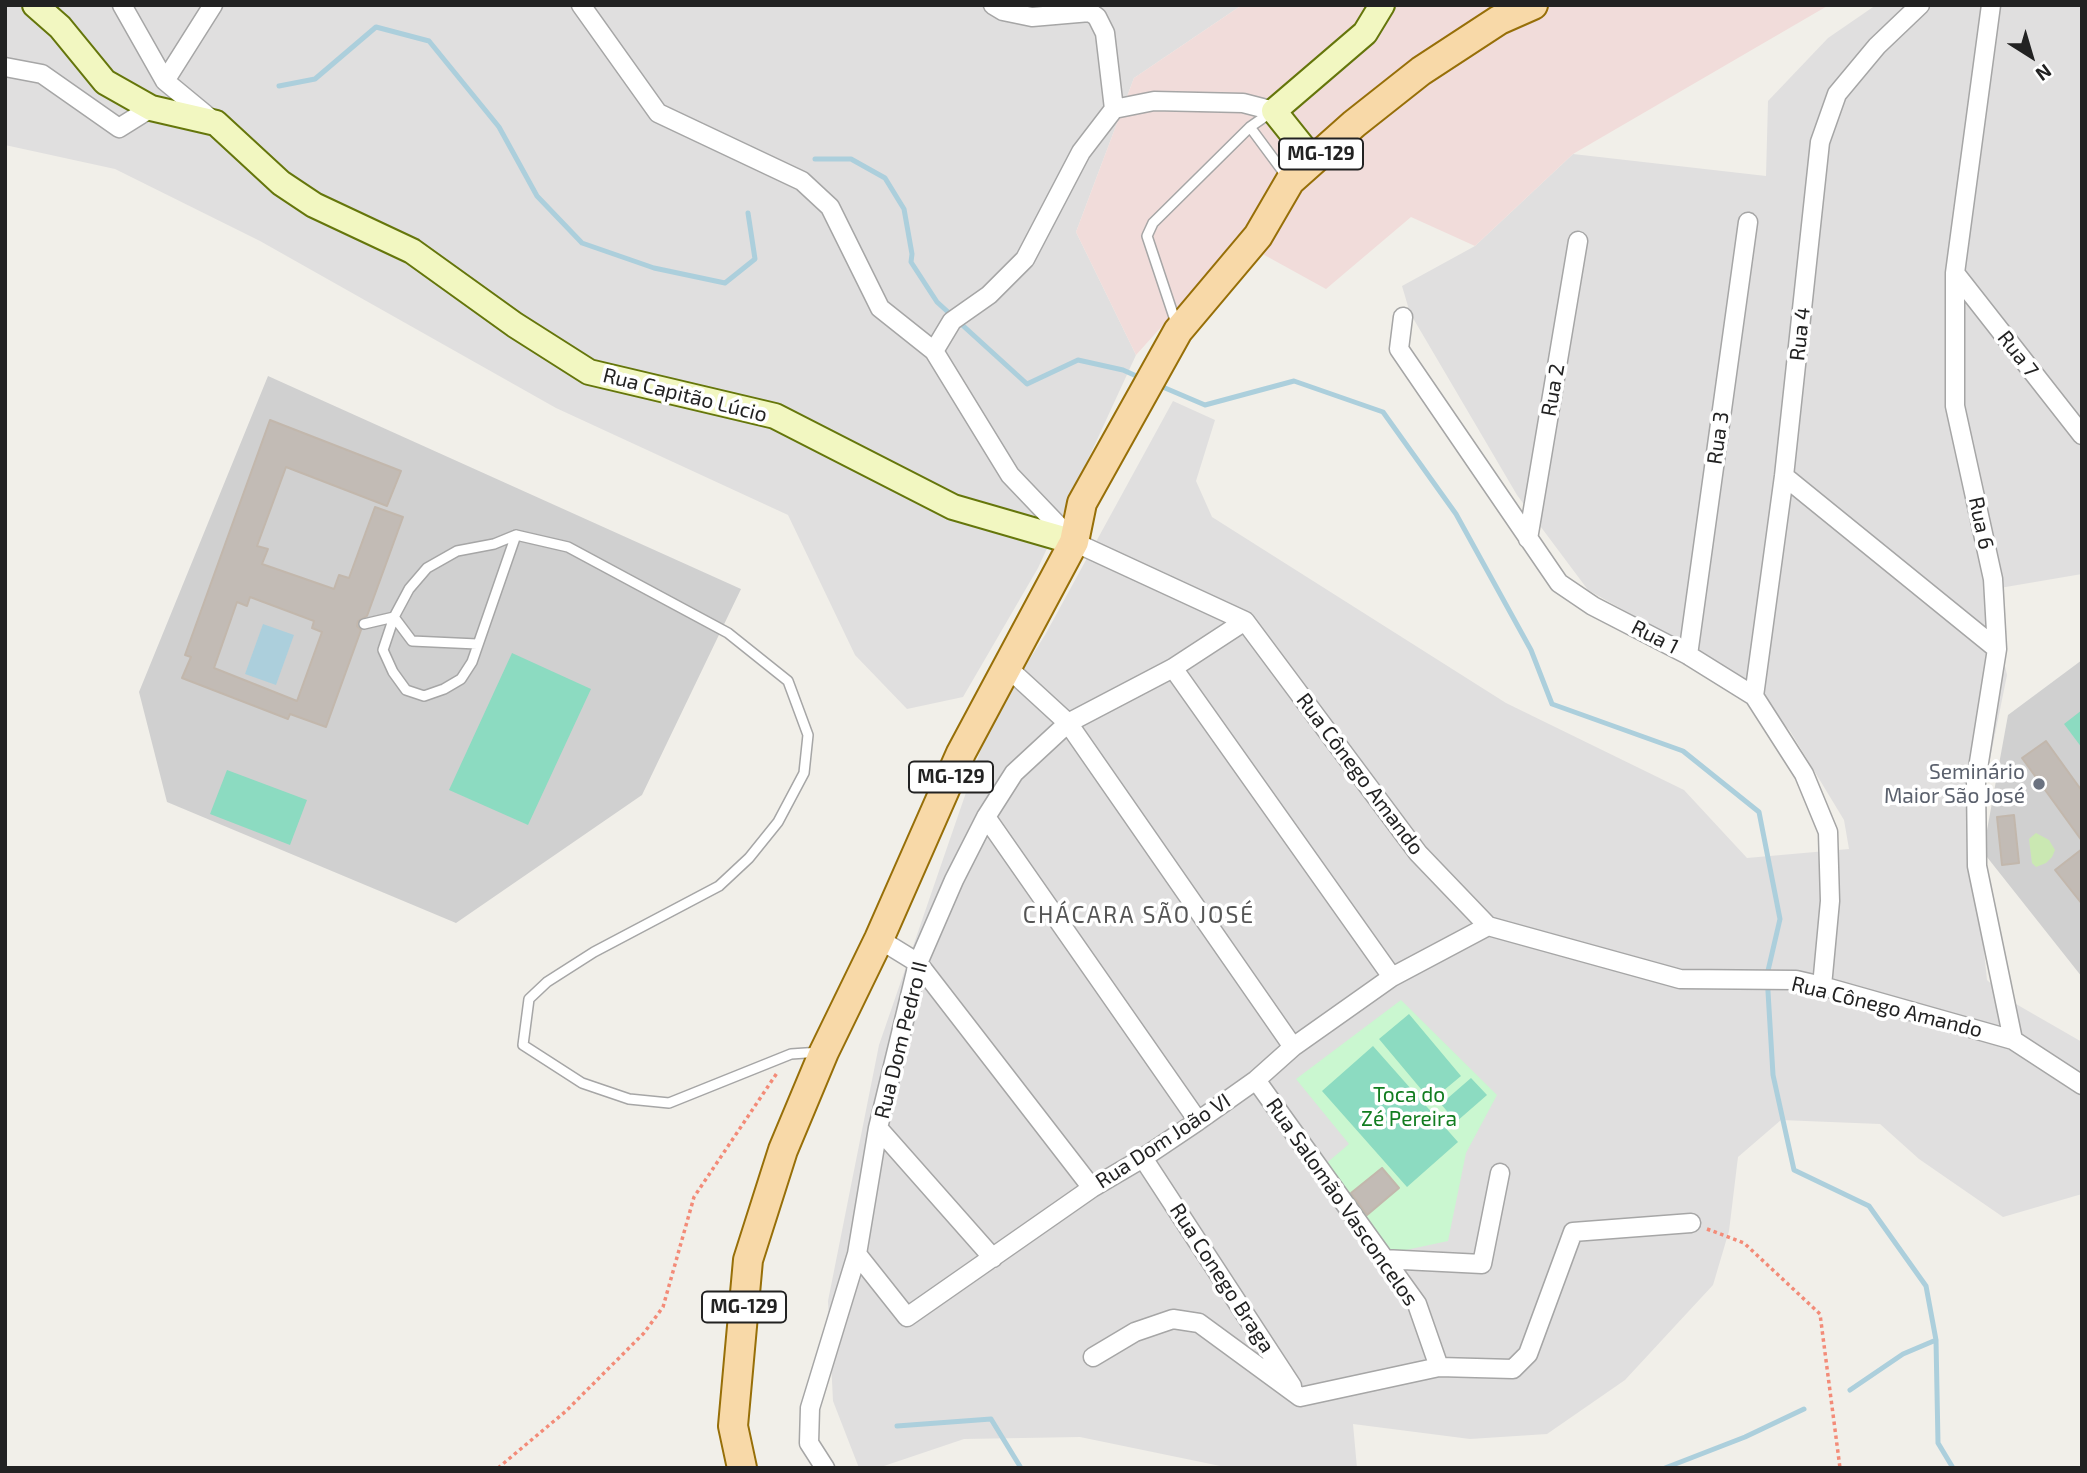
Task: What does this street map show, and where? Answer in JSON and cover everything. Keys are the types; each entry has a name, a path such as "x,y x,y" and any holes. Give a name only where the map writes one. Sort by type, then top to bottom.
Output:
{"main road":[{"name":"MG-129","path":"742,1468 733,1426 748,1260 783,1150 824,1052 879,939 961,753 1074,542 1082,503 1178,331 1258,236 1290,181 1354,124 1421,71 1499,20 1533,5"}],"street":[{"name":"Rua Capitão Lúcio","path":"35,5 60,27 105,82 151,108 216,123 292,191 314,205 412,251 515,325 589,372 775,416 953,507 1074,542 1245,621"},
{"path":"122,5 165,81 216,123"},
{"path":"165,81 213,5"},
{"path":"581,5 658,113 802,181 830,207 880,308 934,351 1010,475 1074,542"},
{"path":"934,351 952,321 989,295 1025,259 1082,152 1114,109 1105,33 1097,17 1090,12 1032,17 1003,11 993,5"},
{"path":"1274,111 1365,33 1382,5"},
{"name":"Rua 4","path":"1754,696 1784,475 1820,142 1837,94 1877,46 1920,5"},
{"name":"Rua 6","path":"1992,5 1955,273 1955,406 1993,579 1997,649 1976,782 1976,866 2013,1040"},
{"path":"5,67 42,74 119,128 151,108"},
{"path":"1114,109 1167,102 1243,103 1274,111 1314,161"},
{"name":"Rua 3","path":"1688,654 1748,222"},
{"name":"Rua 2","path":"1528,538 1578,241"},
{"name":"Rua 7","path":"1955,273 2081,429"},
{"name":"Rua 1","path":"1403,317 1399,349 1559,583 1593,606 1688,654 1754,696 1804,774 1828,832 1830,901 1822,986"},
{"path":"1784,475 1997,649"},
{"name":"Rua Dom Pedro II","path":"825,1468 809,1443 810,1408 857,1254 878,1128 918,963 954,880 986,817 1014,773 1068,723 1173,668 1245,621"},
{"name":"Rua Cônego Amando","path":"1245,621 1418,853 1488,926 1680,979 1796,980 1822,986 2013,1040 2082,1085"},
{"path":"1008,668 1068,723 1293,1048"},
{"path":"1173,668 1392,977"},
{"path":"986,817 1198,1121"},
{"name":"Rua Dom João VI","path":"857,1254 908,1317 1092,1188 1198,1121 1392,977 1488,926"},
{"path":"879,939 918,963 1092,1188"},
{"name":"Rua Salomão Vasconcelos","path":"1255,1080 1304,1144 1417,1304 1439,1367"},
{"path":"878,1128 993,1258"},
{"name":"Rua Conego Braga","path":"1143,1158 1300,1397"},
{"path":"1383,1259 1482,1264 1500,1173"},
{"path":"1093,1356 1135,1332 1173,1319 1199,1323 1300,1397 1439,1367 1513,1369 1528,1354 1573,1232 1691,1223"}],"lane":[{"path":"1178,331 1147,236 1153,223 1250,127 1274,111"},
{"path":"1250,127 1290,181"},
{"path":"516,535 472,662 461,679 444,690 424,696 406,690 393,672 383,650 394,617 409,589 427,568 457,551 494,544 516,535 568,547 728,633 788,681 808,735 803,773 778,822 748,858 719,886 594,952 547,982 529,999 523,1045 582,1083 629,1100 669,1103 790,1054 824,1052"},
{"path":"364,624 394,617"},
{"path":"394,617 412,641 477,644"}],"path":[{"path":"498,1468 566,1411 644,1333 663,1307 694,1197 790,1054"},
{"path":"1691,1223 1744,1243 1820,1314 1840,1468"}],"shaded area":[{"path":"5,5 1242,5 1134,78 1076,232 1136,355 1038,568 963,697 907,709 855,655 788,515 556,408 260,241 115,169 5,145"},
{"path":"1242,5 1829,5 1573,154 1475,246 1411,217 1326,289 1239,241 1136,355 1076,232 1134,78"},
{"path":"1876,5 2082,5 2082,574 1988,590 2007,675 1973,843 1987,980 2009,1000 2082,1042 2082,1194 2003,1217 1919,1159 1880,1124 1781,1120 1738,1157 1729,1231 1713,1285 1625,1380 1547,1434 1470,1439 1353,1424 1357,1468 1230,1468 1080,1437 964,1439 878,1468 859,1468 833,1401 828,1301 879,1045 991,720 1045,635 1173,401 1215,420 1196,481 1212,517 1506,703 1684,790 1747,858 1849,849 1844,820 1790,731 1736,674 1588,590 1517,495 1410,313 1402,286 1475,246 1573,154 1766,176 1768,101 1828,38"},
{"path":"268,376 741,589 642,795 456,923 167,802 139,692"},
{"name":"Seminário Maior São José","path":"2082,660 2082,977 1983,852 2008,715"}],"green space":[{"path":"512,653 591,689 528,825 449,790"},
{"path":"2082,710 2082,748 2064,724"},
{"path":"227,770 307,800 290,845 210,814"},
{"path":"2036,833 2049,840 2055,850 2046,863 2036,867 2032,863 2029,839"},
{"name":"Toca do Zé Pereira","path":"1401,1000 1497,1095 1466,1153 1448,1241 1373,1257 1316,1172 1349,1144 1296,1079"},
{"path":"1409,1014 1461,1076 1431,1101 1379,1039"},
{"path":"1373,1046 1458,1142 1407,1187 1322,1091"},
{"path":"1471,1078 1487,1095 1456,1122 1441,1104"}],"water":[{"path":"263,624 294,635 276,685 245,674"}],"building":[{"path":"270,420 401,471 387,506 286,467 257,546 268,549 262,564 334,589 339,575 349,578 375,507 403,517 367,616 358,621 357,626 361,630 326,727 290,714 288,719 182,678 191,657 185,655","holes":["250,597 314,621 312,628 322,632 297,701 214,668 237,602 247,606"]},
{"path":"2046,741 2082,791 2082,841 2022,758"},
{"path":"2014,815 2019,863 2002,865 1997,817"},
{"path":"2082,849 2082,904 2055,870"},
{"path":"1382,1168 1399,1188 1367,1215 1351,1193"}],"waterway":[{"path":"279,86 315,79 376,27 429,41 499,127 537,196 582,243 654,268 725,283 755,259 748,213"},
{"path":"815,159 851,159 885,178 904,209 911,262 937,302 1027,384 1078,360 1123,370 1143,379"},
{"path":"1158,385 1205,405 1294,381 1383,412 1456,514 1531,650 1552,704 1683,751 1759,812 1780,919 1767,975 1773,1075 1794,1170 1869,1206 1926,1286 1936,1340 1938,1443 1953,1468"},
{"path":"1850,1390 1903,1354 1936,1340"},
{"path":"1665,1468 1745,1437 1804,1409"},
{"path":"897,1426 991,1419 1021,1468"}],"place":[{"name":"Seminário Maior São José","path":"2039,784"}],"district":[{"name":"CHÁCARA SÃO JOSÉ","path":"1139,915"}]}
